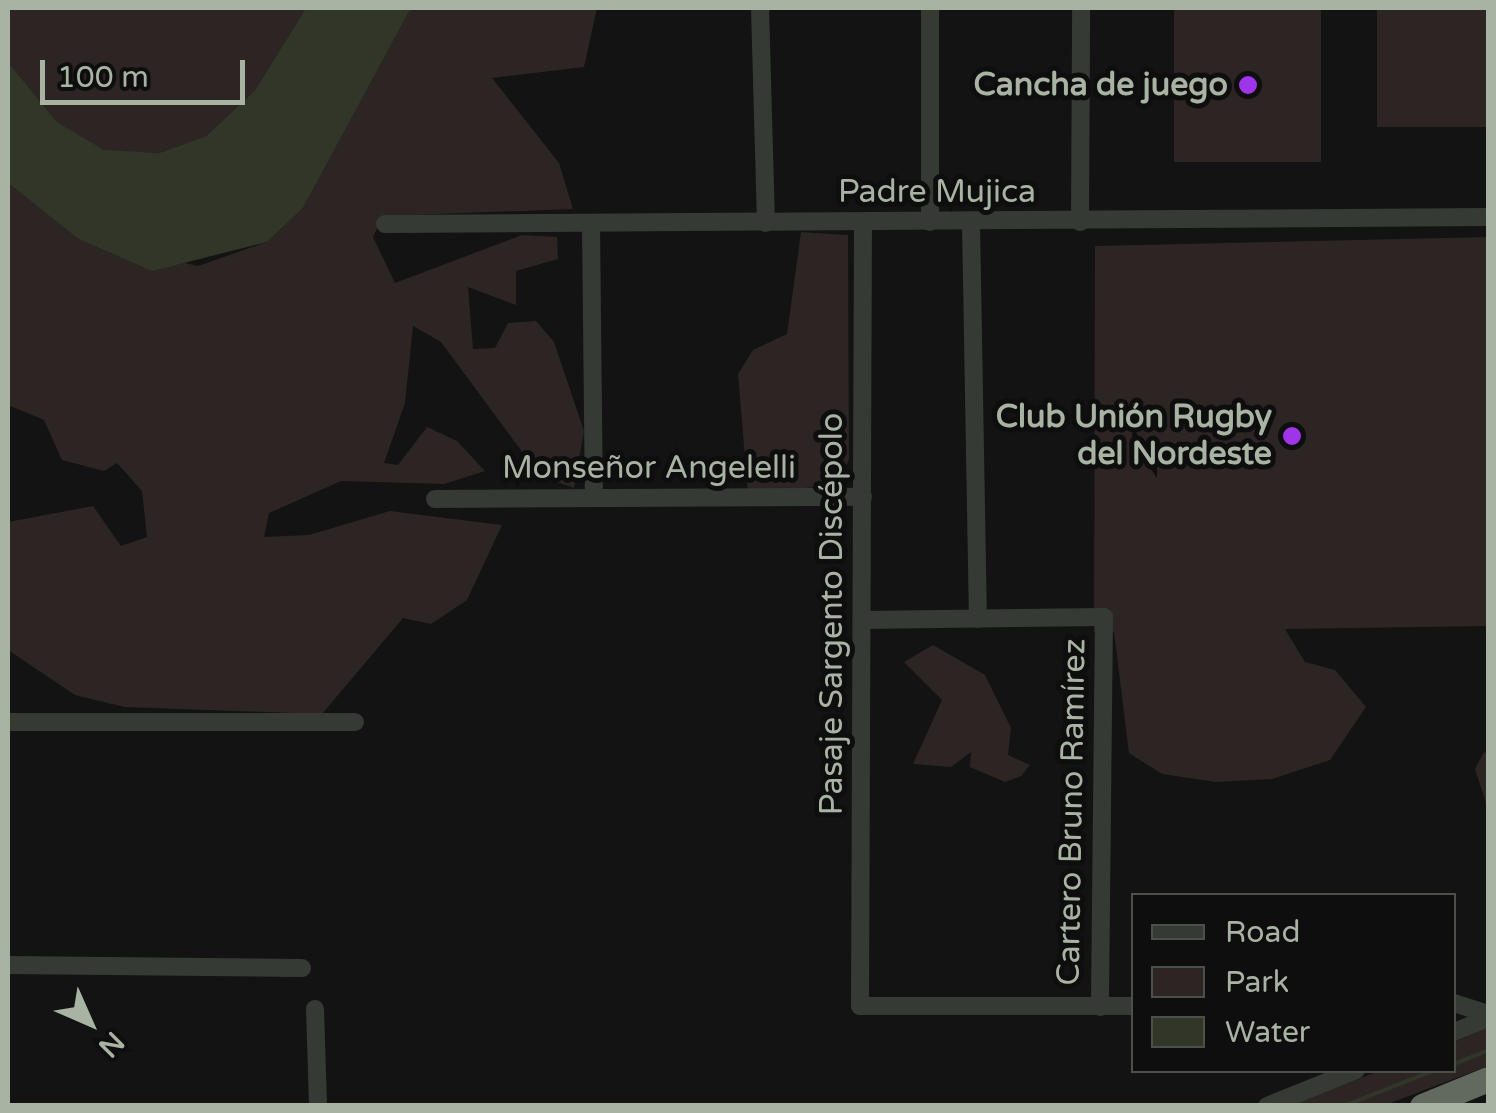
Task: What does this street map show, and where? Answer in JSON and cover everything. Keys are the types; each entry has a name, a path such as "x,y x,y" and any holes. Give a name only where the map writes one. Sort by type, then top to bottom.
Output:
{"highway":[{"path":"1422,1106 1488,1080"}],"street":[{"path":"760,8 766,223"},
{"path":"930,8 930,222"},
{"path":"1080,8 1080,222"},
{"name":"Padre Mujica","path":"385,224 1488,217"},
{"name":"Pasaje Sargento Discépolo","path":"864,222 860,1006 1100,1007"},
{"path":"862,620 978,619 971,222"},
{"path":"591,223 594,498"},
{"name":"Monseñor Angelelli","path":"435,500 862,497"},
{"name":"Cartero Bruno Ramírez","path":"978,619 1104,618 1100,1007"},
{"path":"8,722 355,722"},
{"path":"8,966 302,968"},
{"path":"1456,1004 1488,1016"},
{"path":"1100,1007 1131,1006"},
{"path":"314,1009 318,1106"},
{"path":"1456,1031 1488,1016"},
{"path":"1267,1106 1349,1073"}],"green space":[{"path":"8,8 306,8 255,90 206,136 159,153 104,151 57,122 8,62"},
{"path":"411,8 597,8 584,67 492,78 559,163 573,209 383,216 373,237 395,283 522,235 557,237 558,259 516,271 516,305 468,287 473,349 495,348 508,323 536,321 554,342 584,431 574,488 540,476 441,342 413,326 405,403 384,463 398,465 427,427 457,441 485,471 444,484 341,481 269,513 264,537 309,535 390,511 502,525 467,600 431,624 403,618 322,714 124,707 75,695 8,650 8,522 93,506 121,546 147,537 142,491 117,463 104,471 62,460 44,420 8,405 8,183 77,238 198,266 267,242 303,208"},
{"name":"Cancha de juego","path":"1174,8 1321,8 1321,162 1174,162"},
{"path":"1377,8 1488,8 1488,127 1377,127"},
{"path":"801,232 848,235 849,459 838,485 748,493 738,374 753,350 787,334"},
{"name":"Club Unión Rugby del Nordeste","path":"1488,237 1488,626 1285,629 1305,662 1335,670 1366,707 1330,760 1272,779 1216,782 1162,774 1129,753 1114,632 1094,632 1095,246"},
{"path":"933,645 985,675 1011,728 1008,755 1030,765 1021,776 1005,782 970,767 971,752 951,767 913,764 942,700 904,662"},
{"path":"1484,752 1488,754 1488,809 1475,769"},
{"path":"1488,1028 1488,1066 1385,1105 1289,1106 1374,1073 1456,1073 1456,1041"}],"water":[{"path":"306,8 411,8 303,208 267,242 152,271 77,238 8,183 8,62 57,122 104,150 159,153 206,136 255,90"}],"waterway":[{"path":"1456,1063 1488,1050"},
{"path":"1344,1106 1427,1073"}],"place":[{"name":"Cancha de juego","path":"1248,85"},
{"name":"Club Unión Rugby del Nordeste","path":"1292,436"}]}
